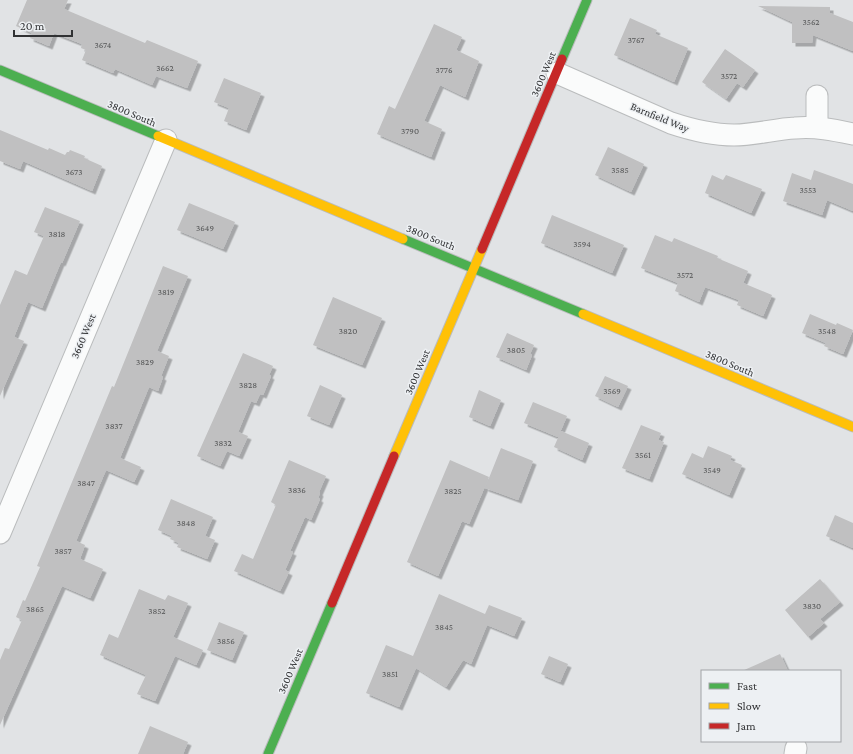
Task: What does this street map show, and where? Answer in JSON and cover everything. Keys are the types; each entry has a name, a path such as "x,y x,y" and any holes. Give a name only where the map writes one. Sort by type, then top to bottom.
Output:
{"street":[{"name":"3600 West","path":"268,754 588,0"},
{"name":"3800 South","path":"0,70 853,427"},
{"name":"Barnfield Way","path":"557,73 671,123 712,134 755,134 795,128 817,127 853,134"},
{"path":"817,96 817,127"},
{"name":"3660 West","path":"0,533 166,140"}],"building":[{"path":"27,0 68,0 64,9 145,43 147,40 198,61 187,88 156,76 152,85 115,69 113,73 82,60 86,50 81,48 82,44 54,33 49,46 30,38 32,33 16,26"},
{"path":"758,6 830,7 830,13 853,22 853,51 813,35 812,43 792,43 792,22"},
{"path":"630,18 657,30 655,34 688,48 674,82 614,55"},
{"path":"434,24 462,37 456,50 479,61 465,97 440,85 424,121 442,129 431,157 377,134 389,106 395,109"},
{"path":"725,49 755,70 743,87 737,83 726,99 702,82"},
{"path":"224,78 261,93 246,130 224,121 229,108 214,102"},
{"path":"0,130 48,150 49,148 65,155 70,150 85,156 84,158 102,166 92,191 23,161 20,169 0,161"},
{"path":"608,147 644,164 631,192 595,175"},
{"path":"814,170 853,184 853,211 827,200 822,215 783,201 792,173 811,180"},
{"path":"712,175 723,180 726,175 762,189 751,213 705,193"},
{"path":"189,203 235,222 223,249 177,230"},
{"path":"45,207 80,221 42,308 28,302 14,337 24,341 0,396 0,305 15,270 27,275 44,236 34,232"},
{"path":"552,215 624,245 612,273 541,243"},
{"path":"655,235 672,242 674,238 718,256 717,258 748,271 743,283 772,295 763,316 737,305 739,300 705,287 699,302 675,291 678,283 641,268"},
{"path":"163,266 188,276 157,351 169,356 161,376 163,377 158,391 149,387 120,458 141,467 134,482 106,470 76,541 85,545 80,559 103,569 90,598 62,586 0,725 0,660 5,648 9,649 22,620 16,617 40,567 37,566 112,386 114,387"},
{"path":"333,297 382,318 362,365 313,345"},
{"path":"810,314 836,325 837,323 853,330 843,354 824,346 826,343 802,333"},
{"path":"507,333 534,345 526,370 496,357"},
{"path":"243,353 273,366 269,375 271,376 263,395 260,394 256,403 251,401 238,432 248,436 239,456 227,451 220,466 197,456"},
{"path":"605,376 628,386 618,407 595,396"},
{"path":"320,385 342,395 329,425 307,416"},
{"path":"479,390 501,400 490,426 469,417"},
{"path":"533,402 567,416 558,437 524,423"},
{"path":"641,425 661,433 658,440 664,442 649,479 622,468"},
{"path":"561,431 589,443 582,460 554,447"},
{"path":"708,446 732,456 730,460 742,465 729,495 682,474 692,453 703,458"},
{"path":"501,448 533,461 518,500 485,488"},
{"path":"289,460 326,476 319,492 318,498 320,499 311,520 305,517 290,551 293,552 285,570 289,572 280,591 234,571 242,554 253,559 276,505 271,502"},
{"path":"450,460 489,477 469,524 462,521 438,576 407,562"},
{"path":"171,499 213,517 205,536 215,540 207,559 177,547 179,543 170,539 172,536 158,530"},
{"path":"835,515 853,523 853,548 826,536"},
{"path":"820,579 840,602 820,619 824,623 808,637 785,610"},
{"path":"139,589 165,600 168,595 188,603 173,637 203,650 196,665 175,656 155,701 137,694 146,675 100,655 109,634 118,638"},
{"path":"439,594 485,614 489,605 522,618 514,636 487,625 471,664 463,660 446,687 416,668 399,707 366,693 386,645 413,656"},
{"path":"219,622 244,632 232,660 207,650"},
{"path":"780,654 788,670 744,670"},
{"path":"549,656 568,664 560,682 541,674"},
{"path":"150,726 188,742 183,754 138,754"}],"traffic: fast":[{"path":"562,59 587,0"},
{"path":"0,70 158,136"},
{"path":"403,239 583,314"},
{"path":"268,754 332,603"}],"traffic: slow":[{"path":"158,136 403,239"},
{"path":"394,456 482,249"},
{"path":"583,314 853,427"}],"traffic: jam":[{"path":"482,249 562,59"},
{"path":"332,603 394,456"}]}
